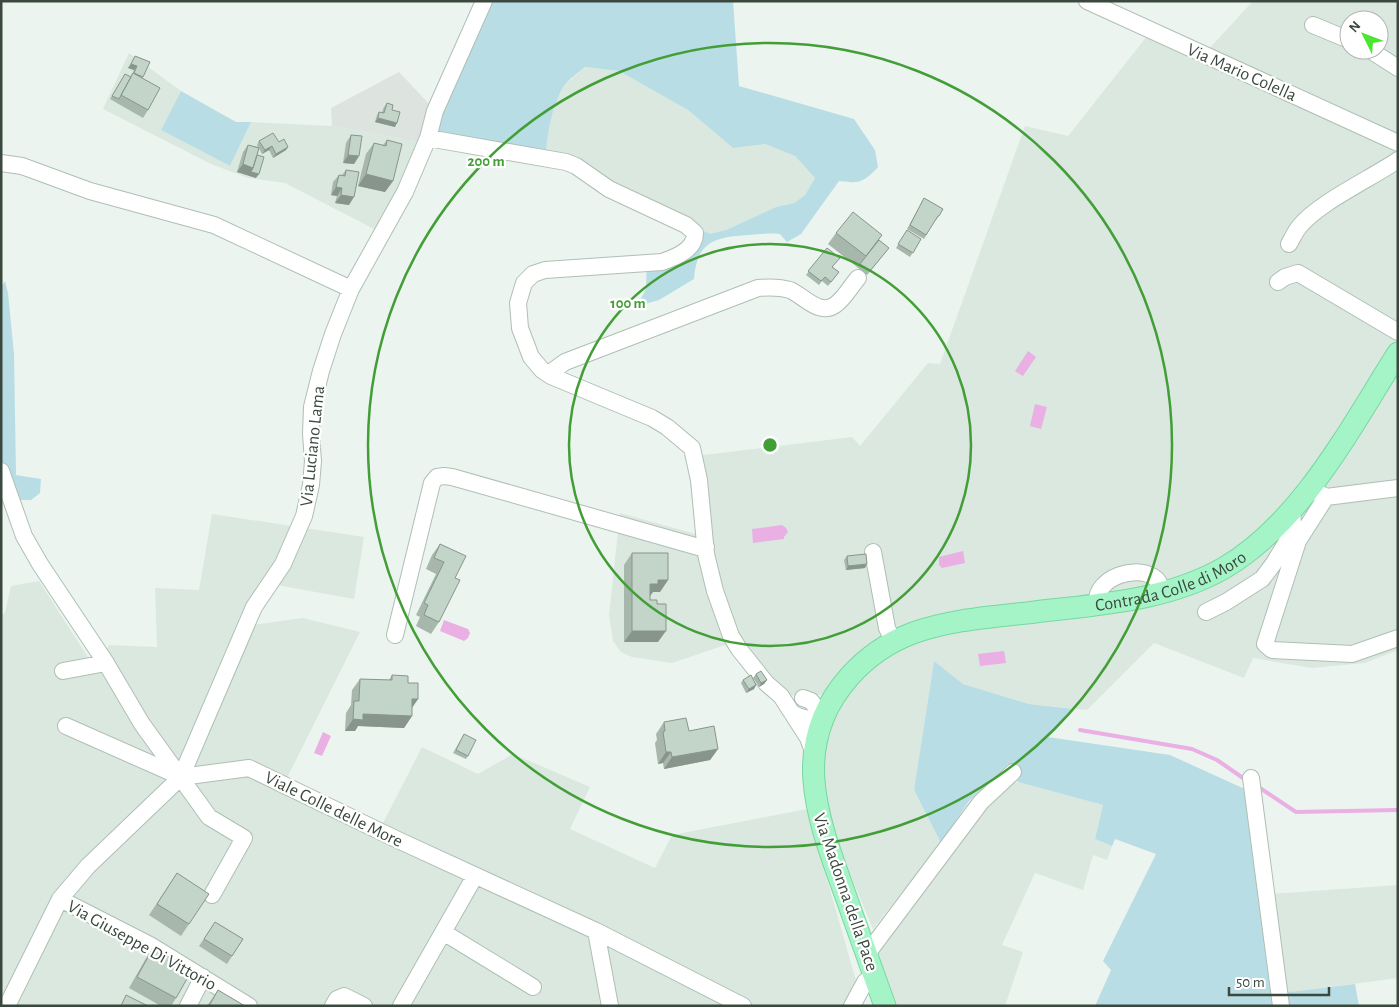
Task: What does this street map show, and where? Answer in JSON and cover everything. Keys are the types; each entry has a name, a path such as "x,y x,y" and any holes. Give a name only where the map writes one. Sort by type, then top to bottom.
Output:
{"main road":[{"name":"Contrada Colle di Moro","path":"856,669 894,641 914,633 962,621 1097,604 1163,593 1206,577 1231,563 1276,528 1292,510 1318,492 1398,353"},
{"name":"Via Madonna della Pace","path":"856,669 838,691 824,717 814,754 814,789 819,820 886,1006"}],"street":[{"name":"Via Luciano Lama","path":"181,777 254,607 283,564 304,516 311,485 313,461 312,407 320,371 352,289 405,192 428,138 435,110 484,1"},
{"name":"Via Mario Colella","path":"1087,1 1398,143"},
{"path":"1313,25 1339,36"},
{"path":"1386,60 1398,68"},
{"path":"428,138 566,162 576,166 609,189 686,224 696,233 695,240 689,247 677,256 662,262 545,270 533,274 524,284 518,303 520,328 531,357 542,370 551,376 652,418 667,426 692,448 699,480 706,547 715,591 731,636 738,649 762,678 781,696 808,738 814,754"},
{"path":"1289,244 1298,228 1310,216 1330,201 1398,160"},
{"path":"1,163 22,166 90,191 214,225 352,289"},
{"path":"1278,282 1285,277 1298,273 1398,332"},
{"path":"551,376 554,370 565,362 758,288 768,287 791,291 815,306 828,308 836,304 858,278"},
{"path":"1,471 24,536 45,572 106,663 157,747 181,777 208,817 244,838 212,895"},
{"path":"395,635 432,484 436,477 452,477 702,548 706,547"},
{"path":"1398,488 1318,492 1298,541 1265,644 1272,650 1352,654 1398,638"},
{"path":"1206,612 1226,602 1262,579 1286,542 1293,524 1292,510"},
{"path":"873,552 887,628 894,641"},
{"path":"63,671 106,663"},
{"path":"781,696 803,698 838,691"},
{"path":"792,713 809,720 824,717 811,701 803,698"},
{"path":"66,726 181,777"},
{"name":"Viale Colle delle More","path":"181,777 249,768 475,876 596,931 743,1006"},
{"path":"867,954 981,802 1013,772"},
{"path":"8,1006 60,900 88,866 181,777"},
{"path":"1251,778 1281,1006"},
{"path":"401,1006 475,876"},
{"name":"Via Giuseppe Di Vittorio","path":"60,900 150,945 249,1006"},
{"path":"596,931 613,1003"},
{"path":"443,932 533,987"},
{"path":"852,1006 865,982 874,974"},
{"path":"188,1006 203,977"},
{"path":"333,1006 337,999 344,996 364,1006"}],"shaded area":[{"path":"488,1 733,1 739,86 854,119 875,150 878,167 861,181 839,181 801,234 787,242 780,234 726,237 717,240 704,249 699,256 694,279 659,300 637,306 646,289 647,259 673,252 702,230 710,234 726,230 776,207 794,203 805,195 815,178 795,156 765,144 733,148 688,110 619,71 585,67 566,83 560,94 549,126 546,152 434,133"},
{"path":"1253,1 1398,1 1398,650 1365,663 1312,668 1253,658 1244,678 1154,643 1087,710 1029,704 963,684 934,661 914,790 941,843 873,929 830,826 820,789 826,735 849,694 772,696 725,645 672,663 632,657 621,652 613,641 609,615 620,513 696,534 687,457 852,437 860,446 928,363 940,364 1025,126 1068,136 1155,26 1208,50"},
{"path":"129,53 181,91 161,130 230,166 251,122 332,126 420,142 378,231 285,183 248,178 211,164 103,109"},
{"path":"585,67 619,71 688,110 733,148 765,144 795,156 815,178 805,195 794,203 776,207 726,230 710,234 546,152 548,127 555,104 565,85"},
{"path":"399,72 430,105 420,142 332,126 331,108"},
{"path":"181,91 236,122 251,122 230,166 161,130"},
{"path":"5,281 8,293 14,354 16,475 41,479 40,493 31,500 14,500 1,466 1,287"},
{"path":"1028,351 1036,357 1023,376 1015,371"},
{"path":"1035,404 1047,407 1041,429 1030,426"},
{"path":"212,514 364,537 354,599 277,585 252,625 303,618 360,632 287,778 382,825 422,747 478,774 513,754 590,787 570,829 655,868 672,835 807,809 861,998 856,1006 1,1006 1,615 5,613 11,586 39,581 95,668 109,645 157,647 155,588 199,590"},
{"path":"782,525 788,532 784,539 753,543 752,529"},
{"path":"963,551 965,563 942,568 939,565 939,557"},
{"path":"444,620 468,629 470,633 468,638 464,641 440,631"},
{"path":"1004,651 1006,663 980,666 978,654"},
{"path":"934,661 963,684 1029,704 1074,709 1048,737 1170,755 1247,790 1273,994 1355,984 1359,1006 1095,1006 1111,970 1103,961 1156,854 1115,839 1112,846 1095,839 1103,805 1018,782 1008,764 969,801 941,843 914,790"},
{"path":"323,732 331,736 322,756 314,753"},
{"path":"1018,782 1103,805 1095,839 1112,846 1107,860 1093,855 1083,890 1035,873 1002,945 1023,952 1005,1006 895,1006 877,950 979,809 1007,784"},
{"path":"1398,885 1398,978 1284,993 1271,894"}],"building":[{"path":"135,56 150,62 143,77 134,73 137,66 131,64"},
{"path":"133,73 160,88 148,110 121,95"},
{"path":"125,74 131,77 119,99 112,96"},
{"path":"387,103 393,105 392,110 400,112 397,123 378,118 379,112 384,113"},
{"path":"273,133 279,142 284,139 288,147 276,154 272,146 265,150 259,141"},
{"path":"351,135 362,136 359,156 348,155"},
{"path":"387,140 402,144 393,181 366,174 374,143 386,146"},
{"path":"248,145 259,148 253,168 243,164"},
{"path":"257,155 264,157 259,174 251,172"},
{"path":"346,170 359,172 354,197 341,195 342,188 336,187 339,175 345,176"},
{"path":"924,198 943,209 926,235 910,225"},
{"path":"853,212 882,235 866,256 836,233"},
{"path":"907,230 921,239 913,253 898,244"},
{"path":"879,240 889,248 870,271 860,264"},
{"path":"827,248 840,258 832,267 839,272 831,282 825,277 821,281 808,271"},
{"path":"440,544 466,556 455,578 460,580 439,622 424,615 428,605 424,603 444,562 434,558"},
{"path":"632,553 668,553 668,580 658,580 658,584 650,584 650,600 657,600 657,604 666,604 666,631 632,631"},
{"path":"866,554 867,564 848,566 847,556"},
{"path":"761,671 767,680 761,683 756,674"},
{"path":"392,675 408,676 408,683 418,683 418,699 412,699 412,716 363,714 363,720 353,719 354,701 359,701 360,679 392,680"},
{"path":"751,675 756,685 749,689 743,680"},
{"path":"686,718 689,731 714,726 718,749 672,757 671,752 666,752 663,732 665,731 664,722"},
{"path":"464,734 476,740 468,756 456,750"},
{"path":"177,873 209,894 189,924 157,904"},
{"path":"215,922 243,939 232,956 204,939"},
{"path":"153,948 192,970 176,998 137,977"},
{"path":"218,990 245,1006 209,1006"},
{"path":"126,995 148,1006 121,1006"}],"waterway":[{"path":"1080,730 1192,749 1217,760 1243,778"},
{"path":"1260,788 1296,812 1398,810"}]}
